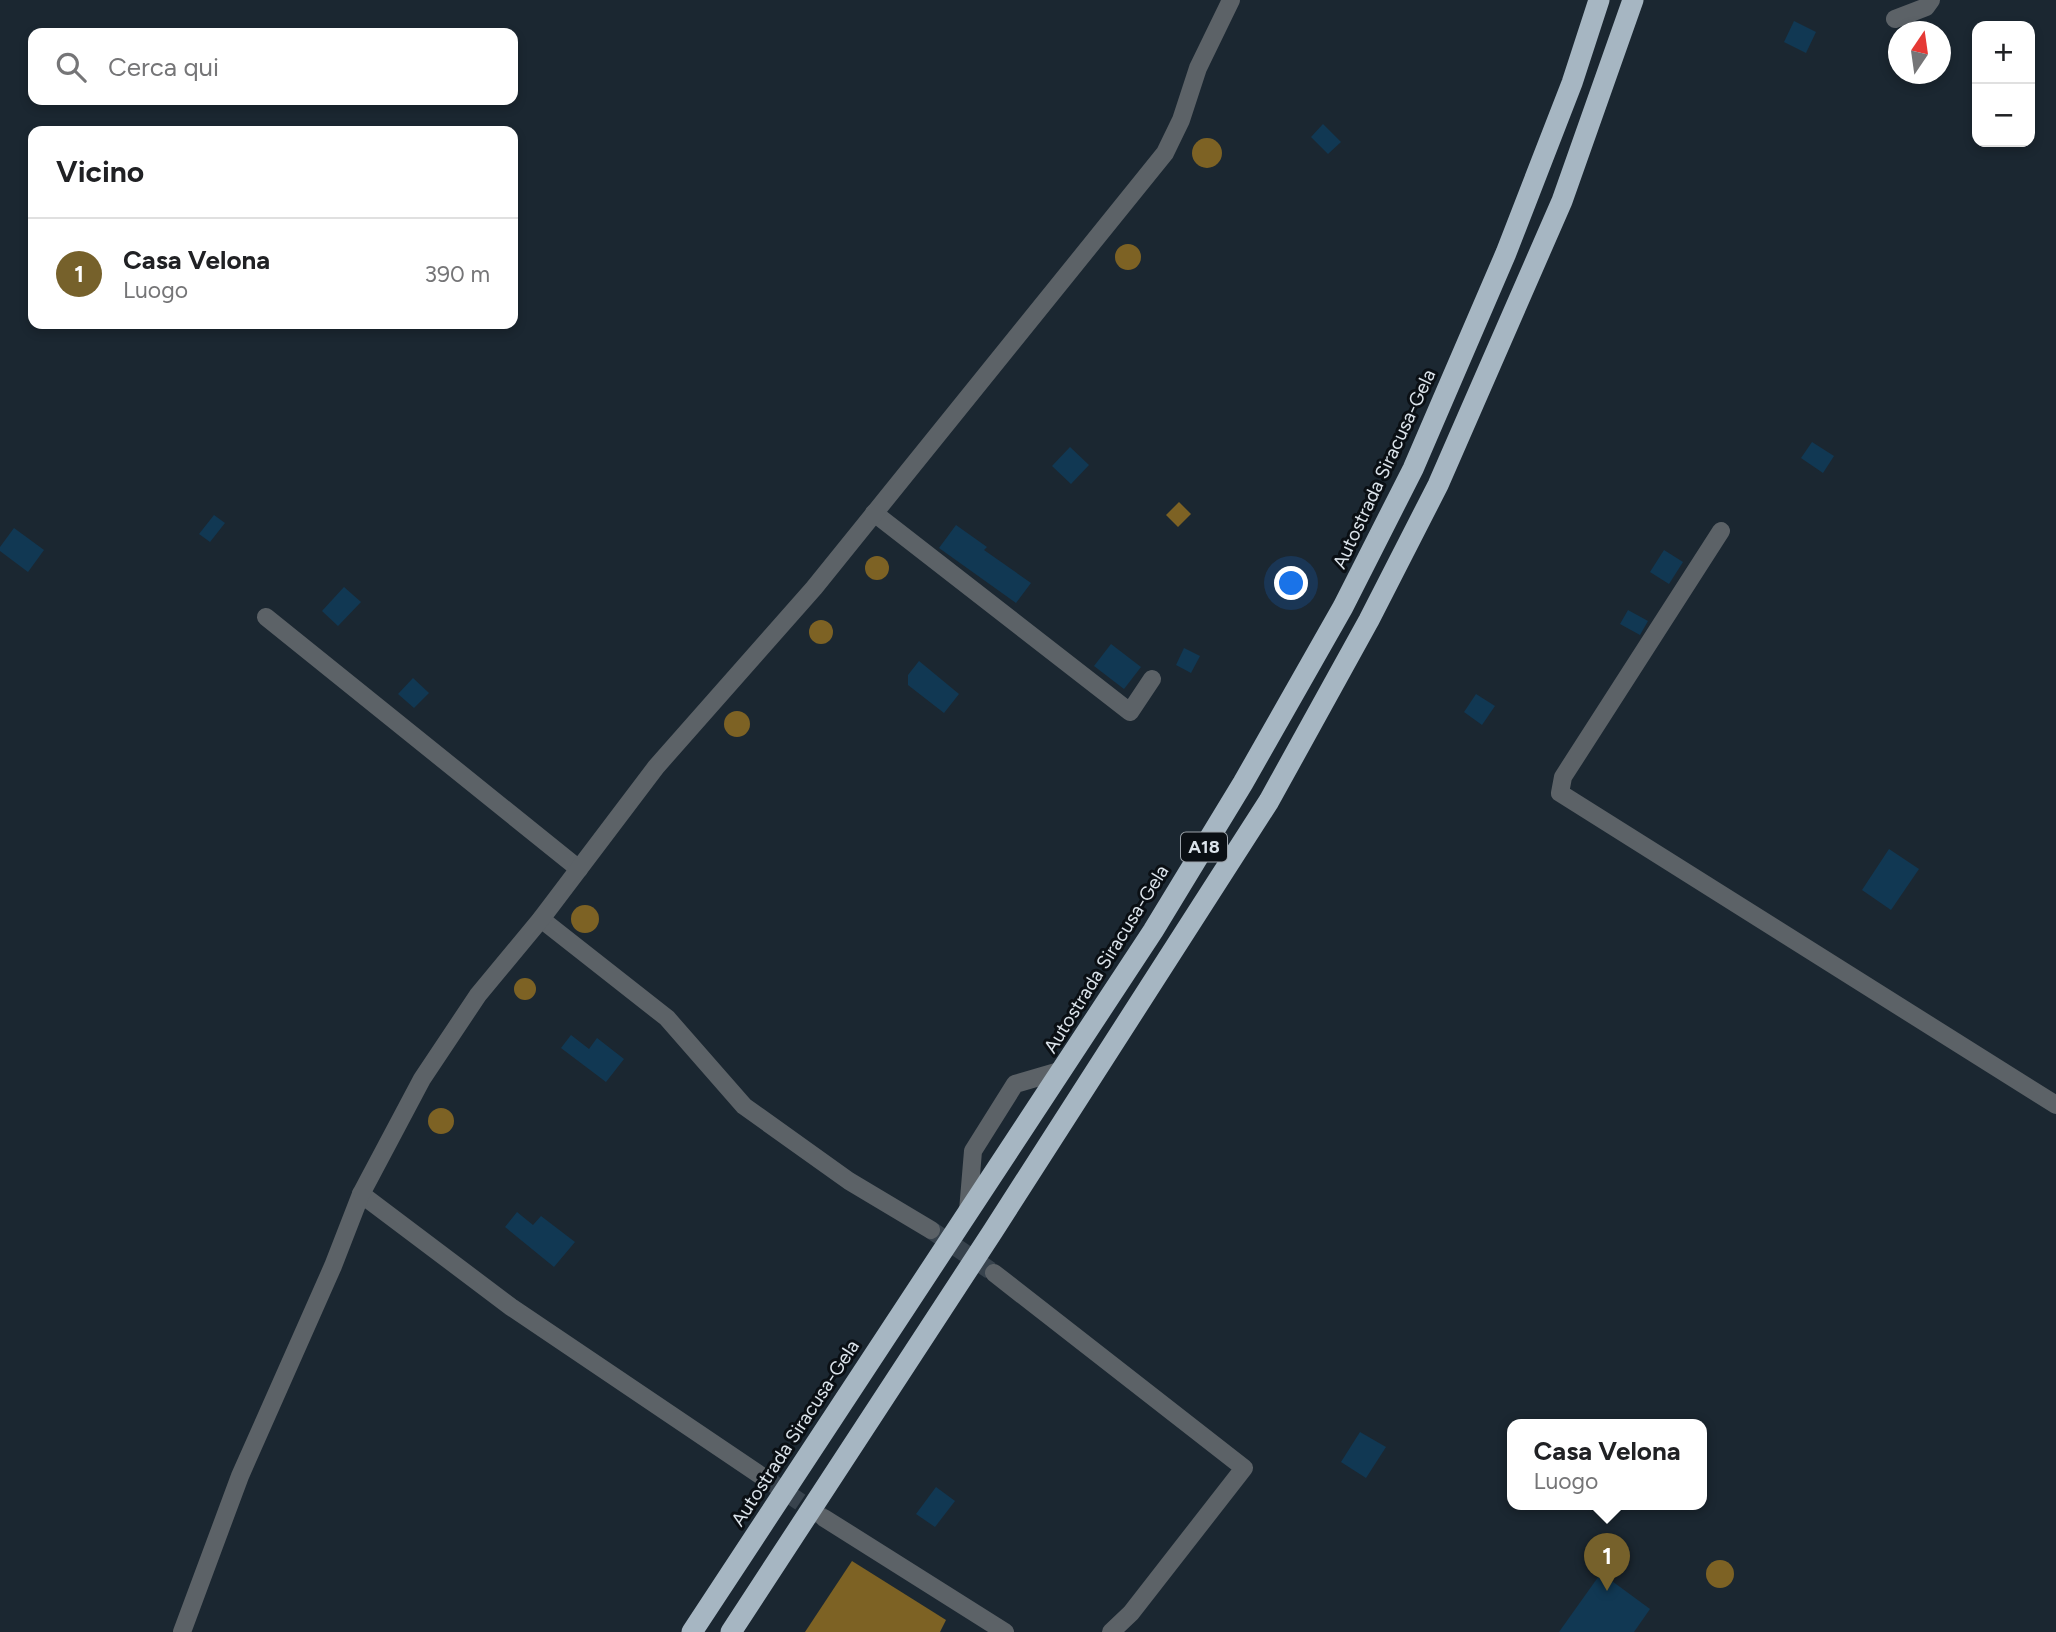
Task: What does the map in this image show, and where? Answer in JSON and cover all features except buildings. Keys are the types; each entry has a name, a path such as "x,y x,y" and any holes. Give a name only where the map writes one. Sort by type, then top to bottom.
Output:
{"highway":[{"name":"Autostrada Siracusa-Gela","path":"692,1632 1153,931 1243,783 1343,607 1413,469 1506,253 1572,83 1599,0"},
{"name":"A18","path":"731,1632 1163,969 1289,765 1438,485 1562,201 1633,0"}],"street":[{"path":"182,1632 240,1476 362,1194 422,1079 478,995 541,919 656,767 814,588 1165,153 1181,121 1198,68 1231,0"},
{"path":"1895,19 1926,8 1931,0"},
{"path":"874,513 1130,712 1152,679"},
{"path":"1721,531 1563,777 1560,793 2056,1105"},
{"path":"265,617 579,869"},
{"path":"541,919 667,1018 744,1105 849,1181 931,1230"},
{"path":"968,1211 973,1151 1015,1084 1063,1070"},
{"path":"362,1194 511,1307 762,1477"},
{"path":"994,1273 1244,1468 1131,1613 1111,1632"},
{"path":"824,1518 1005,1632"}],"shaded area":[{"path":"1207,138 1218,142 1222,153 1218,164 1207,168 1196,164 1192,153 1196,142"},
{"path":"1128,244 1137,248 1141,257 1137,266 1128,270 1119,266 1115,257 1119,248"},
{"path":"1179,502 1191,514 1178,527 1166,515"},
{"path":"877,556 885,560 889,568 885,576 877,580 869,576 865,568 869,560"},
{"path":"821,620 830,623 833,632 830,641 821,644 812,641 809,632 812,623"},
{"path":"737,711 746,715 750,724 746,733 737,737 728,733 724,724 728,715"},
{"path":"585,905 595,909 599,919 595,929 585,933 575,929 571,919 575,909"},
{"path":"525,978 533,981 536,989 533,997 525,1000 517,997 514,989 517,981"},
{"path":"441,1108 451,1111 454,1121 451,1131 441,1134 431,1131 428,1121 431,1111"},
{"path":"1720,1560 1730,1564 1734,1574 1730,1584 1720,1588 1710,1584 1706,1574 1710,1564"},
{"path":"852,1561 946,1620 940,1632 805,1632"}],"tunnel":[{"path":"931,1230 994,1273"},
{"path":"763,1477 821,1516"}],"place":[{"name":"Casa Velona","path":"1607,1591"}]}
